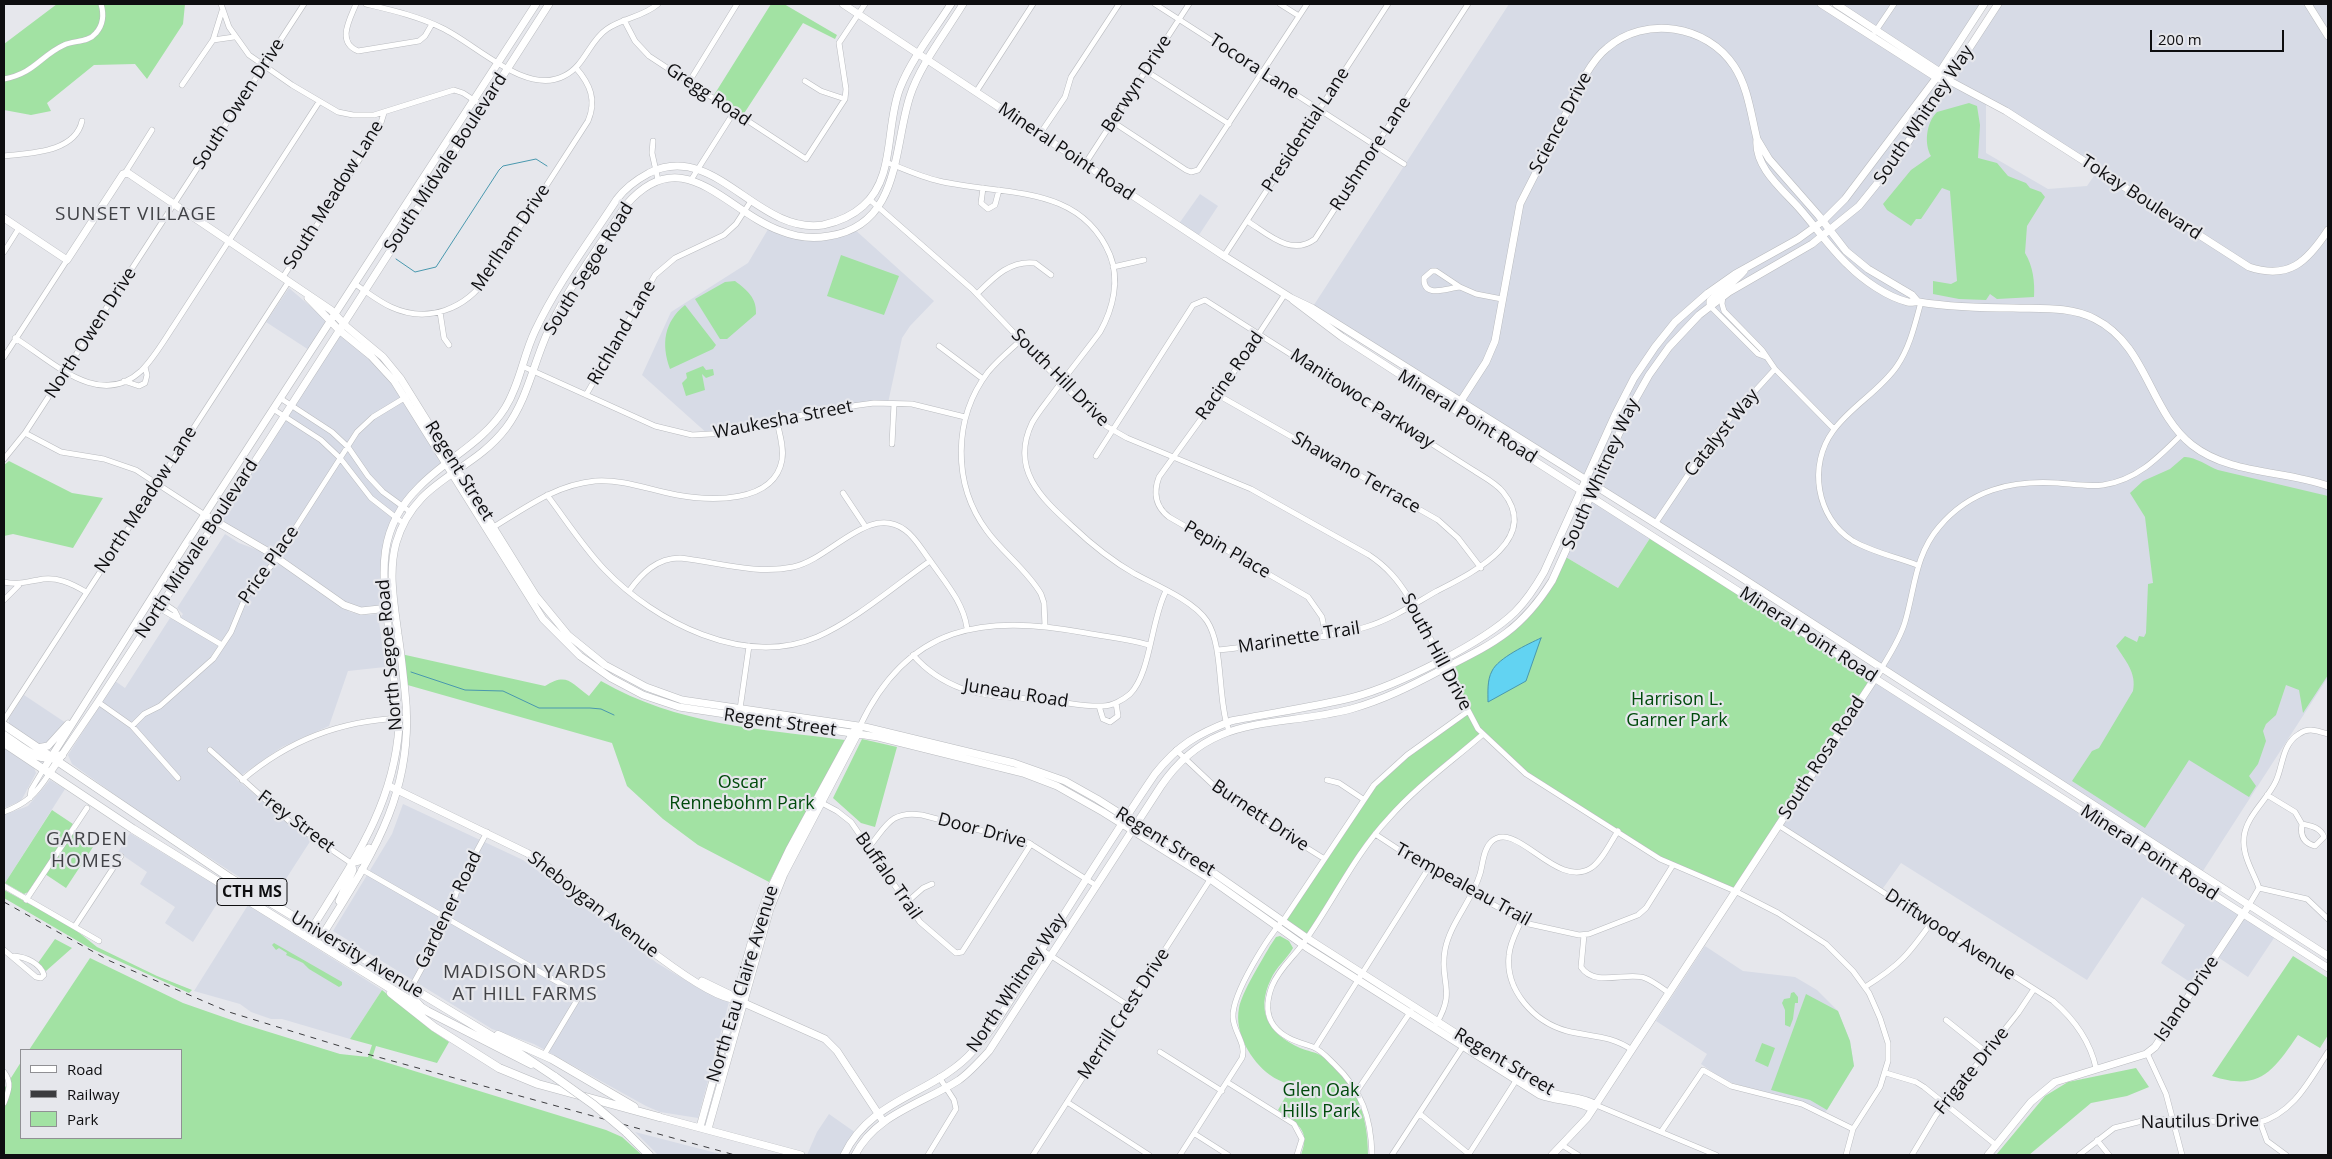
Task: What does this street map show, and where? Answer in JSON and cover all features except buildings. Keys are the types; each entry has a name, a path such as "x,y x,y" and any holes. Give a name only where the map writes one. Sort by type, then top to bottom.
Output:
{"main road":[{"name":"University Avenue","path":"4,725 204,861 555,1077 608,1117 648,1154"},
{"path":"4,735 36,756 55,759"},
{"name":"University Avenue","path":"4,743 133,829 427,1011 501,1051 538,1066"},
{"path":"336,954 385,988 434,1027 499,1068 538,1084 659,1117"},
{"path":"473,1025 544,1055 628,1104 659,1117"}],"street":[{"path":"4,79 29,71 63,45 92,37 101,26 103,14 101,4"},
{"path":"221,4 222,11 234,37 249,55 319,102 338,112 353,115 384,113 454,90 483,106"},
{"name":"South Owen Drive","path":"174,204 304,4"},
{"path":"356,4 345,37 350,46 358,51 419,41 425,36 432,24"},
{"path":"366,4 432,24 452,33 522,76 543,82 558,79 576,68 602,33 624,20 645,13 658,4"},
{"name":"South Midvale Boulevard","path":"331,321 536,4"},
{"name":"South Midvale Boulevard","path":"343,323 549,4"},
{"path":"689,82 737,4"},
{"name":"Mineral Point Road","path":"843,4 1224,256 1288,296 1312,308 1596,486 2328,956"},
{"path":"805,81 821,91 845,99 846,89 840,43 865,4"},
{"name":"South Segoe Road","path":"449,463 485,434 498,418 511,398 531,340 546,309 617,199 632,183 656,170 678,166 697,169 723,182 784,221 813,226 841,220 862,207 869,200 883,175 900,89 919,54 952,4"},
{"name":"South Segoe Road","path":"455,472 485,450 506,427 520,405 550,326 626,205 640,190 658,180 683,178 691,180 714,190 779,231 804,237 832,236 853,228 869,216 878,207 888,190 896,166 910,96 928,61 963,4"},
{"path":"976,92 1033,4"},
{"path":"1040,134 1064,96 1071,77 1119,4"},
{"name":"Tocora Lane","path":"1155,4 1404,164"},
{"name":"Berwyn Drive","path":"1086,164 1189,4"},
{"path":"1280,4 1299,16"},
{"path":"1113,122 1186,170 1195,172 1201,167 1307,4"},
{"name":"Presidential Lane","path":"1224,256 1388,4"},
{"name":"Rushmore Lane","path":"1247,221 1288,246 1303,246 1310,243 1318,235 1468,4"},
{"name":"Tokay Boulevard","path":"1821,4 1937,78 1948,80 2006,111 2249,267 2264,272 2278,272 2294,267 2309,257 2328,230"},
{"name":"Tokay Boulevard","path":"1836,4 1941,71 1948,80"},
{"path":"1872,37 1894,4"},
{"name":"South Whitney Way","path":"1125,821 1155,774 1176,750 1193,737 1226,723 1354,697 1403,678 1440,660 1500,625 1525,600 1548,565 1634,378 1655,347 1694,305 1722,282 1798,238 1823,221 1852,190 1937,78 1984,4"},
{"name":"South Whitney Way","path":"1134,827 1172,768 1183,757 1206,741 1228,731 1350,709 1390,697 1481,651 1502,637 1534,607 1552,581 1631,407 1649,375 1669,347 1710,306 1723,296 1823,236 1859,206 1885,176 1998,4"},
{"path":"2308,4 2328,36"},
{"path":"182,85 213,40 222,11"},
{"name":"Gregg Road","path":"624,20 635,41 644,52 805,159 809,156 845,99"},
{"name":"Science Drive","path":"1455,410 1492,349 1517,215 1527,187 1586,74 1598,56 1620,39 1640,30 1676,29 1692,33 1717,47 1734,65 1742,80 1757,139 1768,159 1856,259 1868,270 1912,295 1919,302"},
{"path":"213,40 234,37"},
{"name":"Merlham Drive","path":"355,284 382,302 406,312 424,314 440,312 463,303 482,285 588,121 592,110 592,96 588,83 576,68"},
{"path":"1146,71 1228,124"},
{"path":"124,382 145,367 168,335 319,102"},
{"path":"691,180 734,112"},
{"name":"South Meadow Lane","path":"286,279 372,140 380,126 384,113"},
{"path":"4,156 50,149 78,134 82,122"},
{"path":"4,357 152,130"},
{"name":"Science Drive","path":"1757,139 1756,147 1767,172 1816,226 1847,264 1871,283 1910,303 1919,302 1957,308 2066,310 2094,318 2111,329 2126,343 2171,422 2181,436 2205,454 2223,462 2328,485"},
{"path":"654,141 652,153 658,180"},
{"path":"886,162 927,178 1051,199 1071,208 1087,220 1100,235 1113,267 1114,292 1108,316 1100,332 1036,416 1027,438 1026,463 1034,486 1045,502 1093,545 1124,567 1192,606 1207,620 1212,630 1217,650 1228,731"},
{"name":"Regent Street","path":"125,173 128,173 336,314 343,323 384,357 543,619 559,637 590,664 630,689 664,702 694,710 860,726 1037,770 1073,785 1134,827 1282,921 1305,942 1356,980 1433,1029 1465,1044 1551,1099 1582,1104 1588,1108 1596,1105"},
{"path":"983,188 981,203 988,209 995,206 999,190"},
{"name":"South Hill Drive","path":"869,200 977,294 1096,419 1112,431 1251,489 1369,555 1394,576 1412,605 1467,712 1482,734 1536,781 1673,865 1735,891 1778,913 1826,944 1847,963 1865,988 1880,1018 1888,1043 1886,1073 1853,1128 1846,1155"},
{"name":"Richland Lane","path":"586,395 654,275 675,258 724,235 736,224 751,201"},
{"name":"North Owen Drive","path":"4,460 25,434 174,204"},
{"path":"4,218 67,260"},
{"path":"4,252 19,228"},
{"path":"1113,267 1144,260"},
{"path":"977,294 1002,271 1015,264 1035,263 1051,275"},
{"path":"1747,266 1737,280 1710,301 1710,306 1758,354 1766,357"},
{"path":"1460,287 1431,291 1425,286 1424,278 1427,273 1436,271 1460,287 1476,294 1502,299"},
{"name":"North Meadow Lane","path":"4,720 286,279"},
{"name":"Regent Street","path":"300,289 338,330 371,356 407,396"},
{"name":"Mineral Point Road","path":"1288,296 1342,337 2328,968"},
{"name":"Racine Road","path":"1174,456 1288,296"},
{"path":"1723,296 1722,307 1724,311 1762,350 1775,369 1834,429"},
{"name":"Manitowoc Parkway","path":"1112,431 1193,305 1197,302 1209,301 1500,488 1510,501 1513,515"},
{"path":"1917,564 1858,543 1845,535 1830,518 1821,496 1818,471 1822,452 1834,429 1885,381 1897,366 1908,344 1919,302"},
{"path":"440,312 444,338 449,345"},
{"name":"North Midvale Boulevard","path":"55,759 79,710 331,321"},
{"name":"North Midvale Boulevard","path":"46,772 98,702 343,323"},
{"path":"15,338 66,372 92,384 106,385 124,382 139,386 145,383 147,375 145,367"},
{"path":"1021,340 995,364 974,394 965,417 960,453 968,495 978,518 1041,594 1044,603 1044,626"},
{"path":"939,346 983,379"},
{"name":"Waukesha Street","path":"522,366 655,426 685,434 716,435 844,406 874,403 912,404 965,417"},
{"name":"Catalyst Way","path":"1655,524 1714,436 1775,369"},
{"name":"Shawano Terrace","path":"1218,395 1438,520 1458,538 1481,568"},
{"name":"Price Place","path":"132,726 144,714 160,706 210,662 230,632 245,598 276,558 348,447 369,420 407,396"},
{"path":"280,398 322,425 348,447 372,481 390,498 406,509"},
{"path":"892,444 894,404"},
{"path":"273,409 321,440 340,458 371,498 403,522"},
{"path":"490,529 547,495 572,485 606,481 691,497 748,495 769,483 780,466 782,451 777,422"},
{"path":"1096,456 1112,431"},
{"path":"25,434 61,452 121,464 157,483 276,558 350,609 369,612 390,608"},
{"name":"South Rosa Road","path":"1552,1155 1587,1118 1596,1105 1881,669 1903,630 1917,564 1928,542 1939,526 1958,508 1976,496 1997,487 2019,483 2102,485 2117,481 2146,468 2181,436"},
{"name":"Pepin Place","path":"1174,456 1156,484 1157,501 1162,511 1308,597 1322,617 1326,637"},
{"name":"North Segoe Road","path":"312,928 371,830 390,786 396,755 398,718 390,608 392,563 406,509 419,486 449,463"},
{"name":"North Segoe Road","path":"323,934 362,869 383,828 399,790 406,757 406,718 390,608 382,576 386,544 396,518 432,487 455,472"},
{"path":"843,493 865,526"},
{"path":"547,495 592,555 629,591 647,605 713,638 749,646 783,646 816,638 841,624 930,561"},
{"name":"Marinette Trail","path":"1217,650 1326,637 1375,623 1481,568 1494,558 1508,539 1512,529 1513,515"},
{"path":"629,591 648,570 660,562 676,558 766,569 794,567 829,551 865,526 873,523 886,523 903,528 918,544 952,590 962,608 967,628"},
{"path":"4,582 19,585 36,580 53,579 68,583 86,592"},
{"path":"4,600 19,585"},
{"name":"Juneau Road","path":"913,655 941,678 964,689 1099,706 1116,702 1130,694 1137,685 1159,604 1166,591"},
{"path":"151,599 222,645"},
{"path":"860,726 887,680 913,655 939,639 967,628 1044,626 1149,645"},
{"path":"740,713 749,646"},
{"path":"98,702 132,726 178,778"},
{"path":"1099,706 1103,719 1110,722 1118,716 1116,702"},
{"path":"37,748 48,746 79,710"},
{"path":"1180,1155 1242,1058 1243,1048 1234,1029 1234,1008 1262,949 1276,927 1282,921 1363,799 1388,770 1467,712"},
{"name":"Regent Street","path":"740,713 855,734 1023,773 1073,794 1125,821"},
{"path":"242,780 275,754 316,734 362,721 406,718"},
{"name":"North Eau Claire Avenue","path":"700,1127 770,909 784,874 819,802 860,726"},
{"path":"2259,888 2245,854 2244,835 2277,780 2283,756 2298,734 2310,729 2328,734"},
{"path":"1372,1155 1368,1117 1357,1091 1342,1072 1315,1048 1295,1042 1284,1036 1274,1026 1269,1014 1269,997 1276,978 1285,962 1305,942 1375,834 1395,811 1482,734"},
{"name":"Frey Street","path":"210,750 289,820 351,863"},
{"name":"Burnett Drive","path":"1176,750 1227,798 1323,858"},
{"path":"396,755 398,764 395,784 399,790"},
{"path":"4,812 22,805 30,798 31,790 46,772"},
{"path":"1327,780 1339,783 1363,799"},
{"name":"Sheboygan Avenue","path":"390,786 487,832 542,862 645,946 713,992 728,999 739,1001 824,1039 837,1051 883,1121"},
{"path":"2267,795 2295,812 2302,824 2301,833 2304,841 2315,846 2320,843 2324,836 2322,832 2314,826 2302,824"},
{"name":"Buffalo Trail","path":"819,802 837,811 851,822 926,929 944,945 959,954 1031,844"},
{"path":"26,900 87,808"},
{"name":"Door Drive","path":"869,847 888,822 901,815 910,814 931,817 1031,844 1097,886"},
{"name":"North Whitney Way","path":"844,1155 856,1133 878,1112 962,1062 984,1038 1125,821"},
{"name":"Driftwood Avenue","path":"1778,825 2053,1001 2073,1021 2088,1044 2096,1068"},
{"name":"North Whitney Way","path":"855,1155 864,1140 883,1121 945,1088 970,1071 989,1051 1134,827"},
{"path":"336,910 340,896 353,870 351,863 359,861 383,828"},
{"path":"1433,1029 1448,996 1444,964 1445,948 1472,892 1487,847 1497,838 1513,839 1563,870 1577,873 1588,870 1597,863 1618,831"},
{"name":"Gardener Road","path":"412,988 448,920 459,884 487,832"},
{"name":"Trempealeau Trail","path":"1375,834 1428,869 1522,920 1543,928 1584,935"},
{"path":"75,926 121,856"},
{"path":"1669,993 1646,978 1613,979 1586,972 1581,967 1584,935 1638,915 1646,908 1673,865"},
{"path":"362,869 574,992 577,1000 544,1055"},
{"path":"1315,1048 1356,980 1428,869"},
{"name":"Regent Street","path":"1212,876 1276,927 1361,973 1438,1021 1465,1044"},
{"name":"Merrill Crest Drive","path":"1033,1155 1212,876"},
{"path":"906,903 923,888 932,884"},
{"path":"4,886 99,941"},
{"path":"2249,905 2259,888"},
{"path":"2259,888 2307,899 2327,916"},
{"name":"Island Drive","path":"1988,1155 2047,1087 2063,1079 2147,1053 2160,1041 2249,905"},
{"path":"1522,920 1510,947 1509,966 1515,989 1525,1004 1539,1016 1559,1028 1615,1040 1632,1050"},
{"path":"1865,988 1898,966 1931,923"},
{"path":"312,928 313,940 323,934"},
{"path":"4,950 14,956 36,978 41,978 44,975 38,964 14,956"},
{"path":"1042,950 1129,1006"},
{"path":"388,986 405,992 412,988 415,998 427,1011"},
{"name":"Frigate Drive","path":"1912,1155 1928,1126 2018,1013 2034,989"},
{"name":"North Eau Claire Avenue","path":"708,1129 739,1001"},
{"path":"1357,1091 1414,1006"},
{"path":"1946,1020 1986,1052"},
{"path":"1392,1155 1465,1044"},
{"path":"1160,1052 1222,1091"},
{"name":"Nautilus Drive","path":"2080,1155 2097,1140 2120,1126 2150,1119 2260,1122 2276,1117 2289,1108 2328,1052"},
{"path":"2147,1053 2166,1094 2182,1155"},
{"path":"1661,1132 1704,1070 1731,1086 1802,1104 1853,1128"},
{"path":"4,1072 9,1078 10,1086 4,1102"},
{"path":"1886,1073 1920,1084 1996,1145"},
{"path":"928,1155 956,1110 954,1100 939,1077"},
{"path":"1420,1114 1470,1155 1518,1077"},
{"path":"1227,1082 1294,1124 1302,1139 1297,1155"},
{"path":"1067,1102 1149,1155"},
{"path":"1596,1105 1716,1155"},
{"path":"659,1117 801,1155"},
{"path":"2260,1122 2267,1141 2286,1155"},
{"path":"1194,1134 1228,1155"},
{"path":"2097,1140 2109,1155"},
{"path":"1562,1145 1578,1155"}],"shaded area":[{"path":"1509,4 1821,4 1893,51 1949,79 1998,4 2328,4 2328,677 2201,874 1312,308","holes":["1986,101 2098,170 2087,186 2048,189 1986,153"]},
{"path":"1836,4 1984,4 1941,71"},
{"path":"1200,194 1218,206 1197,238 1178,225"},
{"path":"770,226 817,238 853,228 934,301 910,326 902,338 888,403 867,403 709,435 642,375 671,312 748,263"},
{"path":"289,288 325,319 326,322 309,350 266,322"},
{"path":"339,330 384,370 446,465 405,503 386,544 386,609 350,609 216,521"},
{"path":"1591,496 1652,535 1618,588 1564,556"},
{"path":"225,534 239,543 263,552 350,612 362,615 378,614 385,667 348,671 329,726 282,747 236,779 311,840 273,899 136,810 72,764 68,755 115,681 125,688 170,618 178,621 183,614 177,608"},
{"path":"1875,678 2276,935 2248,977 2216,956 2196,986 2161,963 2185,925 2142,897 2087,980 1901,863 1881,891 1778,825"},
{"path":"24,695 66,723 46,745 40,745 9,724 9,718"},
{"path":"4,748 34,768 36,773 21,801 4,808"},
{"path":"50,780 65,789 5,883 4,815 28,806"},
{"path":"403,804 523,860 589,908 657,963 700,989 729,1002 698,1118 660,1112 646,1106 534,1044 492,1029 333,931 392,834"},
{"path":"130,833 225,891 193,942 165,923 175,907 140,884 147,872 118,852"},
{"path":"248,905 382,990 350,1039 282,1019 271,1019 251,1012 240,1004 194,991"},
{"path":"1705,946 1743,971 1795,977 1817,990 1838,1011 1850,1041 1854,1066 1825,1113 1809,1104 1732,1083 1718,1076 1701,1064 1707,1054 1656,1021"},
{"path":"829,1114 856,1133 844,1155 807,1155 817,1132"},
{"path":"635,1132 724,1155 658,1155"}],"green space":[{"path":"57,4 185,4 183,24 147,79 135,64 94,65 47,103 51,111 31,115 4,110 4,44"},
{"path":"771,4 784,4 837,35 835,39 803,23 743,115 714,95"},
{"path":"1969,103 1977,106 1980,125 1978,158 1997,163 2008,176 2026,183 2030,188 2041,192 2045,197 2027,226 2025,253 2033,274 2034,297 1997,299 1990,294 1986,300 1959,299 1933,294 1933,281 1951,284 1957,281 1950,191 1942,188 1921,219 1916,219 1911,226 1887,210 1883,204 1911,170 1931,156 1927,146 1927,134 1930,122 1937,112"},
{"path":"841,255 899,276 884,315 827,296"},
{"path":"735,281 753,299 756,314 727,339 720,339 695,299 725,282"},
{"path":"685,305 716,345 713,349 670,369 667,360 666,334 673,319"},
{"path":"703,366 706,370 713,369 714,375 706,378 702,374 705,390 686,396 682,383 687,378 686,373"},
{"path":"2184,457 2197,460 2218,470 2328,496 2328,675 2303,713 2299,690 2286,685 2276,715 2266,724 2263,731 2266,741 2258,764 2249,776 2256,786 2249,797 2189,760 2145,828 2072,781 2092,751 2099,748 2133,691 2132,673 2116,646 2125,636 2137,642 2139,636 2144,637 2146,633 2148,584 2153,583 2145,517 2130,493 2143,481 2170,469"},
{"path":"9,461 72,493 103,498 73,548 13,534 4,536 4,465"},
{"name":"Harrison L. Garner Park","path":"1652,535 1875,678 1735,891 1673,865 1536,781 1482,735 1405,802 1379,829 1307,938 1281,921 1359,804 1388,770 1467,712 1445,669 1481,651 1534,607 1564,556 1618,588"},
{"name":"Oscar Rennebohm Park","path":"401,654 545,686 552,682 564,680 573,683 589,696 601,681 630,696 689,716 750,728 845,740 769,882 698,845 663,819 627,786 612,743 404,684"},
{"path":"862,739 897,747 875,827 861,823 833,798"},
{"path":"52,810 73,824 69,831 93,847 66,888 42,872 28,892 24,894 5,883"},
{"path":"4,890 72,927 97,947 157,976 192,990 189,993 88,947 4,898"},
{"name":"Glen Oak Hills Park","path":"1280,936 1289,941 1293,948 1273,975 1266,991 1264,1002 1268,1021 1280,1036 1300,1048 1322,1056 1344,1076 1358,1100 1362,1112 1366,1126 1368,1155 1301,1155 1304,1146 1303,1133 1296,1124 1278,1110 1288,1092 1287,1084 1263,1069 1246,1046 1239,1027 1238,1017 1241,1001 1270,946 1276,937"},
{"path":"55,939 72,948 46,971 38,963"},
{"path":"274,943 342,982 342,985 339,987 309,969 303,963 286,955 287,953 279,948 276,950 272,945"},
{"path":"2293,956 2328,978 2328,1035 2320,1048 2298,1035 2281,1059 2264,1075 2254,1080 2228,1080 2212,1076"},
{"path":"90,958 183,1003 340,1054 368,1057 372,1045 350,1039 382,990 431,1030 449,1042 437,1063 376,1046 372,1058 606,1130 622,1137 642,1155 4,1155 4,1089 20,1064 20,1139 182,1139 182,1049 30,1049"},
{"path":"1794,992 1798,997 1798,1003 1795,1003 1790,1027 1785,1025 1785,1010 1782,1003 1784,999 1790,998 1791,993"},
{"path":"1806,994 1838,1011 1850,1041 1854,1066 1827,1110 1810,1100 1771,1090"},
{"path":"1762,1043 1775,1048 1768,1067 1755,1061"},
{"path":"2136,1068 2149,1087 2127,1096 2091,1103 2029,1155 1996,1155 2045,1096 2068,1082"}],"water":[{"path":"1541,638 1526,681 1488,702 1489,678 1495,666 1514,652"}],"waterway":[{"path":"396,259 415,272 436,267 503,166 536,159 547,166"},
{"path":"411,672 465,690 503,691 539,708 601,709 614,715"}],"railway":[{"path":"4,902 110,961 229,1012 356,1051 735,1155"}],"district":[{"name":"SUNSET VILLAGE","path":"136,215"},
{"name":"GARDEN HOMES","path":"87,851"},
{"name":"MADISON YARDS AT HILL FARMS","path":"525,984"}]}
